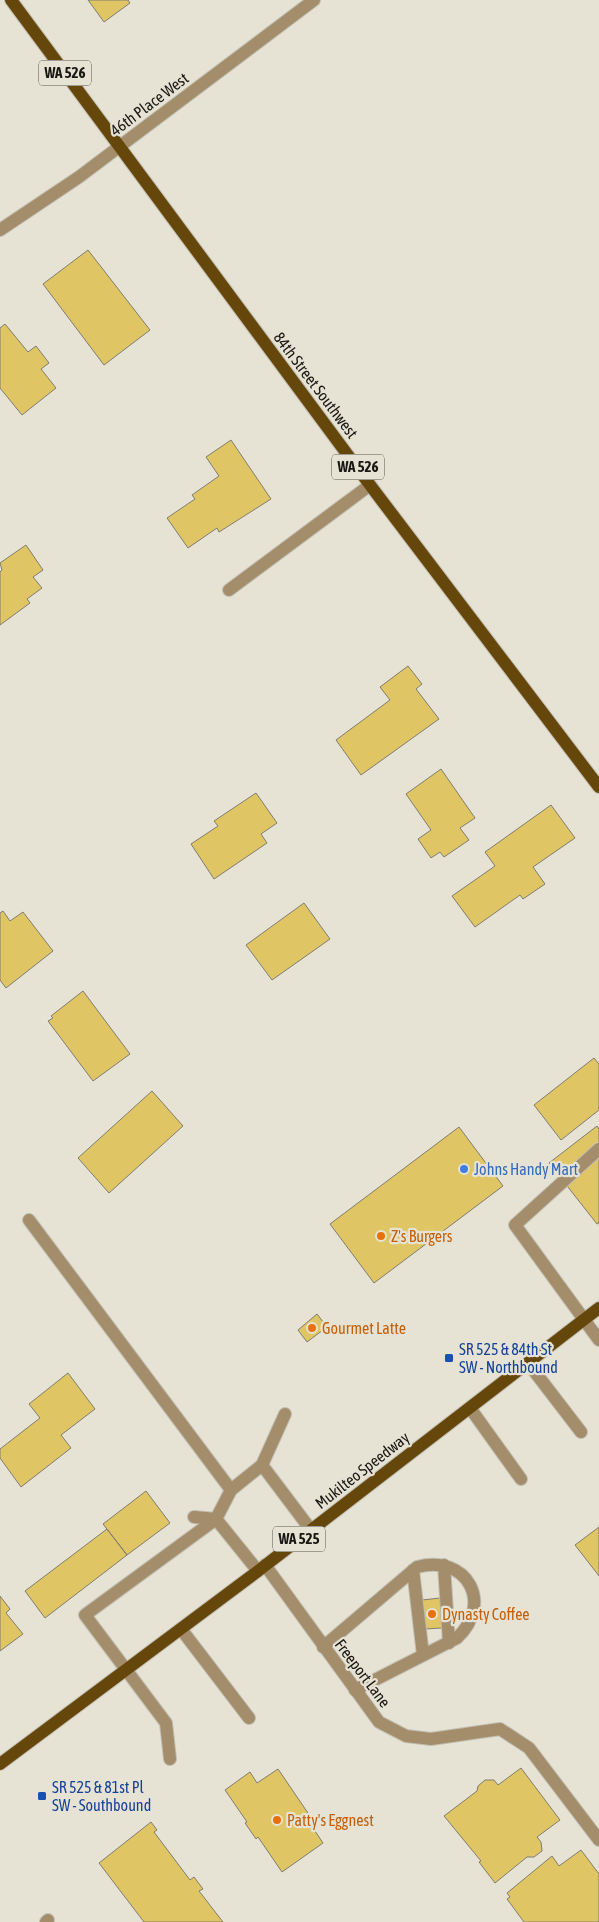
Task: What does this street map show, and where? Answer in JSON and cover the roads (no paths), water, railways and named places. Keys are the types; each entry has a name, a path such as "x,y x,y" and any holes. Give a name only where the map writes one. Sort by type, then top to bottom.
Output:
{"main road":[{"name":"84th Street Southwest","path":"11,0 370,485 599,786"},
{"name":"Mukilteo Speedway","path":"0,1764 262,1568 599,1308"}],"street":[{"name":"46th Place West","path":"0,230 79,177 314,0"},
{"path":"229,590 370,485"},
{"path":"599,1149 515,1225 599,1340"},
{"path":"29,1220 231,1490"},
{"path":"528,1363 581,1432"},
{"path":"470,1408 521,1479"},
{"path":"170,1759 166,1723 85,1615 216,1519 231,1490 262,1465 285,1414"},
{"path":"262,1465 311,1530"},
{"path":"194,1517 216,1519"},
{"name":"Freeport Lane","path":"216,1519 262,1568 379,1722 406,1736 431,1740 500,1729 529,1748 599,1840"},
{"path":"323,1647 413,1570 430,1564 444,1565 456,1570 466,1579 473,1590 475,1604 473,1617 467,1629 448,1643 355,1690"},
{"path":"444,1565 448,1643"},
{"path":"413,1570 423,1655"},
{"path":"181,1629 249,1718"}],"place":[{"name":"Johns Handy Mart","path":"464,1169"},
{"name":"Z's Burgers","path":"381,1236"},
{"name":"Gourmet Latte","path":"312,1328"},
{"name":"SR 525 & 84th St SW - Northbound","path":"449,1358"},
{"name":"Dynasty Coffee","path":"432,1614"},
{"name":"SR 525 & 81st Pl SW - Southbound","path":"42,1796"},
{"name":"Patty's Eggnest","path":"277,1820"}]}
